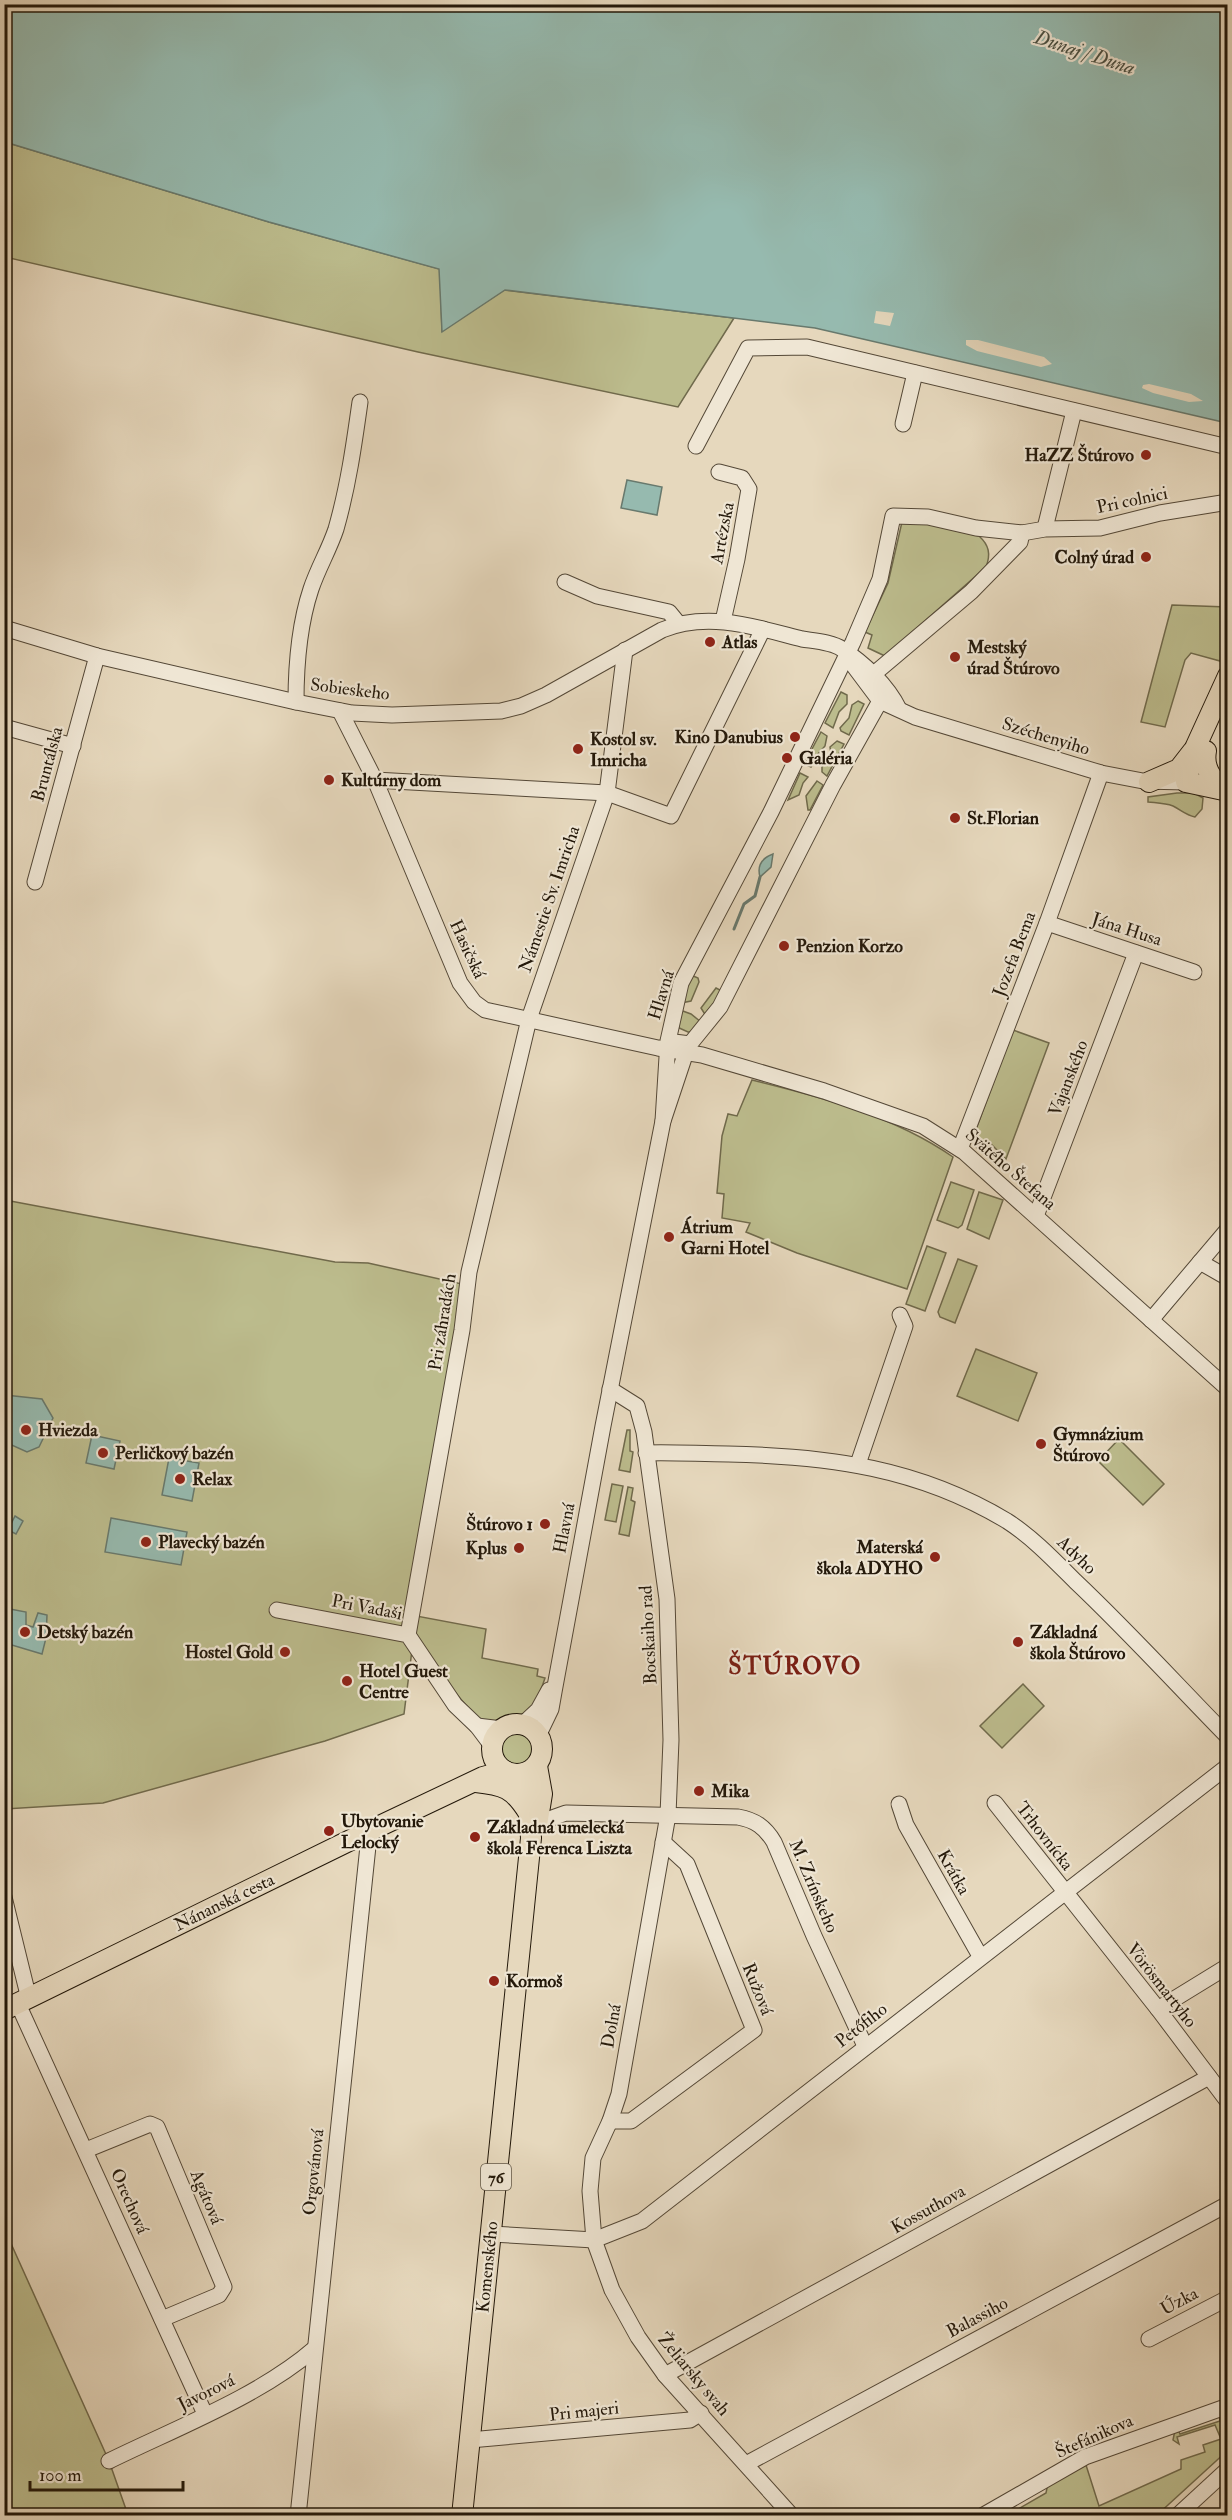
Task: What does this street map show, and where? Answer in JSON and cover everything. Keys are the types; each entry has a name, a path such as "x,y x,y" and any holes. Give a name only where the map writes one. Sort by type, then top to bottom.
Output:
{"main road":[{"path":"1224,790 1188,776 1201,748 1227,676"},
{"path":"1149,782 1179,769 1201,748 1227,705"},
{"path":"1201,748 1208,771 1224,790"},
{"path":"445,1795 492,1750 495,1737 501,1729 512,1724 531,1729"},
{"name":"76","path":"531,1729 543,1750 537,1766 542,1794 532,1825"},
{"name":"76","path":"492,1750 495,1761 512,1773 525,1787 532,1825"},
{"path":"512,1773 526,1773 537,1766"},
{"name":"Nánanská cesta","path":"17,2004 445,1795 499,1772 512,1773"},
{"path":"474,1782 496,1784 508,1789 517,1796 532,1825"},
{"name":"Komenského","path":"462,2516 532,1825"}],"street":[{"path":"696,446 748,348 807,347 1227,447"},
{"path":"903,424 915,373"},
{"path":"296,702 296,664 307,604 341,510 352,462 360,402"},
{"path":"1045,527 1074,411"},
{"name":"Artézska","path":"719,472 742,478 749,489 723,621"},
{"name":"Pri colnici","path":"1022,533 1045,527 1100,528 1160,513 1227,502"},
{"name":"Hlavná","path":"663,1121 667,1045 681,983 767,821 880,579 893,516 928,517 976,528 1022,533"},
{"path":"875,673 971,592 1020,542 1022,533"},
{"path":"565,582 597,596 669,612 678,623"},
{"name":"Sobieskeho","path":"4,628 97,656 296,702 340,711 392,715 501,711 521,706 546,695 678,623 697,620 723,621 841,648 867,668 896,702 899,709"},
{"path":"375,780 607,793 670,816 763,629"},
{"name":"Námestie Sv. Imricha","path":"529,1019 607,793 625,650"},
{"path":"846,653 854,668 880,701 899,709"},
{"name":"Bruntálska","path":"35,882 97,656"},
{"name":"Hlavná","path":"531,1729 556,1674 663,1121 688,1048 720,1007 807,835 880,701"},
{"name":"Széchenyiho","path":"899,709 915,717 1101,773 1149,782 1188,776"},
{"name":"Hasičská","path":"340,711 375,780 465,992 474,1002 485,1010 667,1045"},
{"path":"4,727 73,746"},
{"name":"Jozefa Bema","path":"960,1149 1047,923 1101,773"},
{"name":"Jána Husa","path":"1047,923 1194,972"},
{"name":"Vajanského","path":"1036,1216 1136,953"},
{"name":"Pri záhradách","path":"408,1635 462,1330 469,1272 529,1019"},
{"name":"Hlavná","path":"667,1045 688,1048"},
{"name":"Svätého Štefana","path":"688,1048 897,1116 923,1126 960,1149 1227,1389"},
{"path":"1151,1320 1227,1230"},
{"path":"1200,1262 1227,1278"},
{"path":"858,1464 906,1326 900,1315"},
{"path":"610,1389 637,1406 644,1432 646,1453"},
{"name":"Adyho","path":"646,1453 793,1456 858,1464 903,1475 954,1493 1008,1522 1041,1548 1092,1596 1227,1737"},
{"name":"Bocskaiho rad","path":"646,1453 662,1557 669,1636 671,1740 668,1815"},
{"name":"Pri Vadaši","path":"277,1610 408,1635 455,1705 477,1726 492,1750"},
{"path":"477,1726 501,1729"},
{"name":"Petőfiho","path":"490,2234 594,2240 642,2221 1227,1766"},
{"path":"542,1794 549,1806 566,1813"},
{"name":"Trhovnícka","path":"995,1803 1064,1893"},
{"name":"Krátka","path":"899,1804 906,1825 980,1956"},
{"path":"532,1825 566,1813"},
{"name":"M. Zrínskeho","path":"566,1813 738,1817 755,1822 767,1831 866,2046"},
{"name":"Dolná","path":"594,2240 590,2191 593,2158 610,2121 619,2094 668,1815"},
{"name":"Orgovánová","path":"298,2516 367,1850 365,1833"},
{"name":"Ružová","path":"610,2121 631,2121 754,2030 687,1864 663,1842"},
{"name":"Vörösmartyho","path":"1064,1893 1217,2080 1227,2102"},
{"name":"Orechová","path":"4,1897 17,2004 86,2150 205,2414"},
{"path":"1158,2009 1227,1966"},
{"name":"Kossuthova","path":"665,2375 1217,2080"},
{"name":"Agátová","path":"86,2150 150,2124 157,2127 224,2287 219,2295 162,2319"},
{"name":"Balassiho","path":"746,2464 1227,2204"},
{"name":"Želiarsky svah","path":"594,2240 612,2290 638,2337 665,2375 792,2516"},
{"name":"Úzka","path":"1149,2339 1227,2298"},
{"name":"Javorová","path":"109,2461 239,2398 295,2365 314,2349"},
{"name":"Štefánikova","path":"982,2516 1085,2457 1227,2406"},
{"name":"Pri majeri","path":"470,2440 690,2420 700,2413"},
{"path":"1177,2516 1227,2469"}],"green space":[{"path":"5,142 269,222 440,269 442,331 504,290 734,318 678,407 418,352 5,257"},
{"path":"906,519 979,536 987,546 988,558 986,567 885,656 868,648 872,635 865,632 888,583 902,522"},
{"path":"1172,605 1227,607 1227,639 1220,661 1191,653 1185,660 1165,727 1141,722"},
{"path":"841,692 847,695 847,704 839,712 833,728 825,723"},
{"path":"858,701 864,704 849,735 840,728 849,718 852,705"},
{"path":"821,732 827,736 825,746 811,767 804,764"},
{"path":"837,741 844,744 827,776 822,772 822,765 831,754 830,747"},
{"path":"800,773 808,777 799,795 788,800"},
{"path":"817,781 823,785 808,810 806,796"},
{"path":"1194,793 1203,798 1202,809 1195,817 1170,805 1148,802 1148,797"},
{"path":"691,975 698,978 699,982 691,1001 681,1003"},
{"path":"716,988 722,991 706,1016 701,1008"},
{"path":"680,1010 691,1014 701,1022 692,1032 677,1027"},
{"path":"1013,1030 1049,1043 1006,1159 987,1140 978,1149 974,1145 975,1132"},
{"path":"752,1080 804,1093 882,1119 953,1157 907,1289 797,1253 746,1232 750,1223 722,1218 724,1194 717,1193 722,1136 728,1114 737,1116"},
{"path":"951,1182 974,1190 962,1225 958,1228 937,1220"},
{"path":"979,1192 1003,1200 989,1239 967,1229"},
{"path":"5,1200 335,1262 368,1263 462,1284 416,1616 486,1629 482,1658 538,1669 537,1676 545,1678 537,1699 528,1711 517,1718 493,1724 478,1717 448,1683 414,1634 404,1714 325,1741 103,1803 5,1809"},
{"path":"927,1246 946,1253 925,1311 906,1304"},
{"path":"958,1259 977,1266 955,1323 940,1317 938,1312"},
{"path":"976,1349 1037,1373 1018,1421 957,1396"},
{"path":"627,1430 630,1430 630,1451 633,1452 630,1472 619,1470"},
{"path":"1119,1439 1164,1484 1143,1505 1098,1461"},
{"path":"612,1484 623,1486 616,1522 605,1520"},
{"path":"628,1487 633,1488 631,1500 635,1502 629,1536 619,1534"},
{"path":"1023,1684 1044,1706 1002,1748 980,1726"},
{"path":"517,1731 530,1736 535,1749 530,1762 517,1767 504,1762 499,1749 504,1736"},
{"path":"4,2228 109,2461 128,2515 5,2515"},
{"path":"1227,2411 1227,2451 1157,2515 1006,2516 1046,2493 1048,2483 1086,2465 1099,2506 1181,2469 1181,2460 1205,2452 1203,2445 1221,2439 1215,2425 1177,2437 1179,2444 1173,2440 1175,2430 1178,2429 1180,2434 1220,2421 1219,2414"}],"water":[{"name":"Dunaj / Duna","path":"4,5 1227,5 1227,423 815,328 505,290 442,332 439,269 269,222 5,142"},
{"path":"627,480 662,487 657,515 621,508"},
{"path":"773,854 771,867 760,877 761,863"},
{"name":"Hviezda","path":"5,1395 42,1399 53,1418 39,1447 27,1452 5,1442"},
{"name":"Perličkový bazén","path":"92,1435 120,1441 114,1469 86,1463"},
{"name":"Relax","path":"169,1458 199,1463 192,1501 162,1495"},
{"path":"15,1516 23,1521 16,1534 8,1530"},
{"name":"Plavecký bazén","path":"111,1518 187,1532 181,1565 105,1552"},
{"name":"Detský bazén","path":"10,1609 26,1612 26,1625 33,1627 38,1613 47,1615 46,1638 42,1654 5,1643 5,1622"}],"pier":[{"path":"876,311 894,313 890,326 874,323"},
{"path":"966,340 978,340 1044,357 1052,364 1041,367 977,351 966,345"},
{"path":"1149,384 1191,394 1203,401 1189,402 1142,388 1143,385"}],"waterway":[{"path":"734,929 744,904 755,896 760,877"}],"place":[{"name":"HaZZ Štúrovo","path":"1146,455"},
{"name":"Colný úrad","path":"1146,557"},
{"name":"Atlas","path":"710,642"},
{"name":"Mestský úrad Štúrovo","path":"955,657"},
{"name":"Kino Danubius","path":"795,737"},
{"name":"Kostol sv. Imricha","path":"578,749"},
{"name":"Galéria","path":"787,758"},
{"name":"Kultúrny dom","path":"329,780"},
{"name":"St.Florian","path":"955,818"},
{"name":"Penzion Korzo","path":"784,946"},
{"name":"Átrium Garni Hotel","path":"669,1237"},
{"name":"Hviezda","path":"26,1430"},
{"name":"Gymnázium Štúrovo","path":"1041,1444"},
{"name":"Perličkový bazén","path":"103,1453"},
{"name":"Relax","path":"180,1479"},
{"name":"Štúrovo 1","path":"545,1524"},
{"name":"Plavecký bazén","path":"146,1542"},
{"name":"Kplus","path":"519,1548"},
{"name":"Materská škola ADYHO","path":"935,1557"},
{"name":"Detský bazén","path":"25,1632"},
{"name":"Základná škola Štúrovo","path":"1018,1642"},
{"name":"Hostel Gold","path":"285,1652"},
{"name":"Hotel Guest Centre","path":"347,1681"},
{"name":"Mika","path":"699,1791"},
{"name":"Ubytovanie Lelocký","path":"329,1831"},
{"name":"Základná umelecká škola Ferenca Liszta","path":"475,1837"},
{"name":"Kormoš","path":"494,1981"}],"district":[{"name":"ŠTÚROVO","path":"795,1666"}]}
